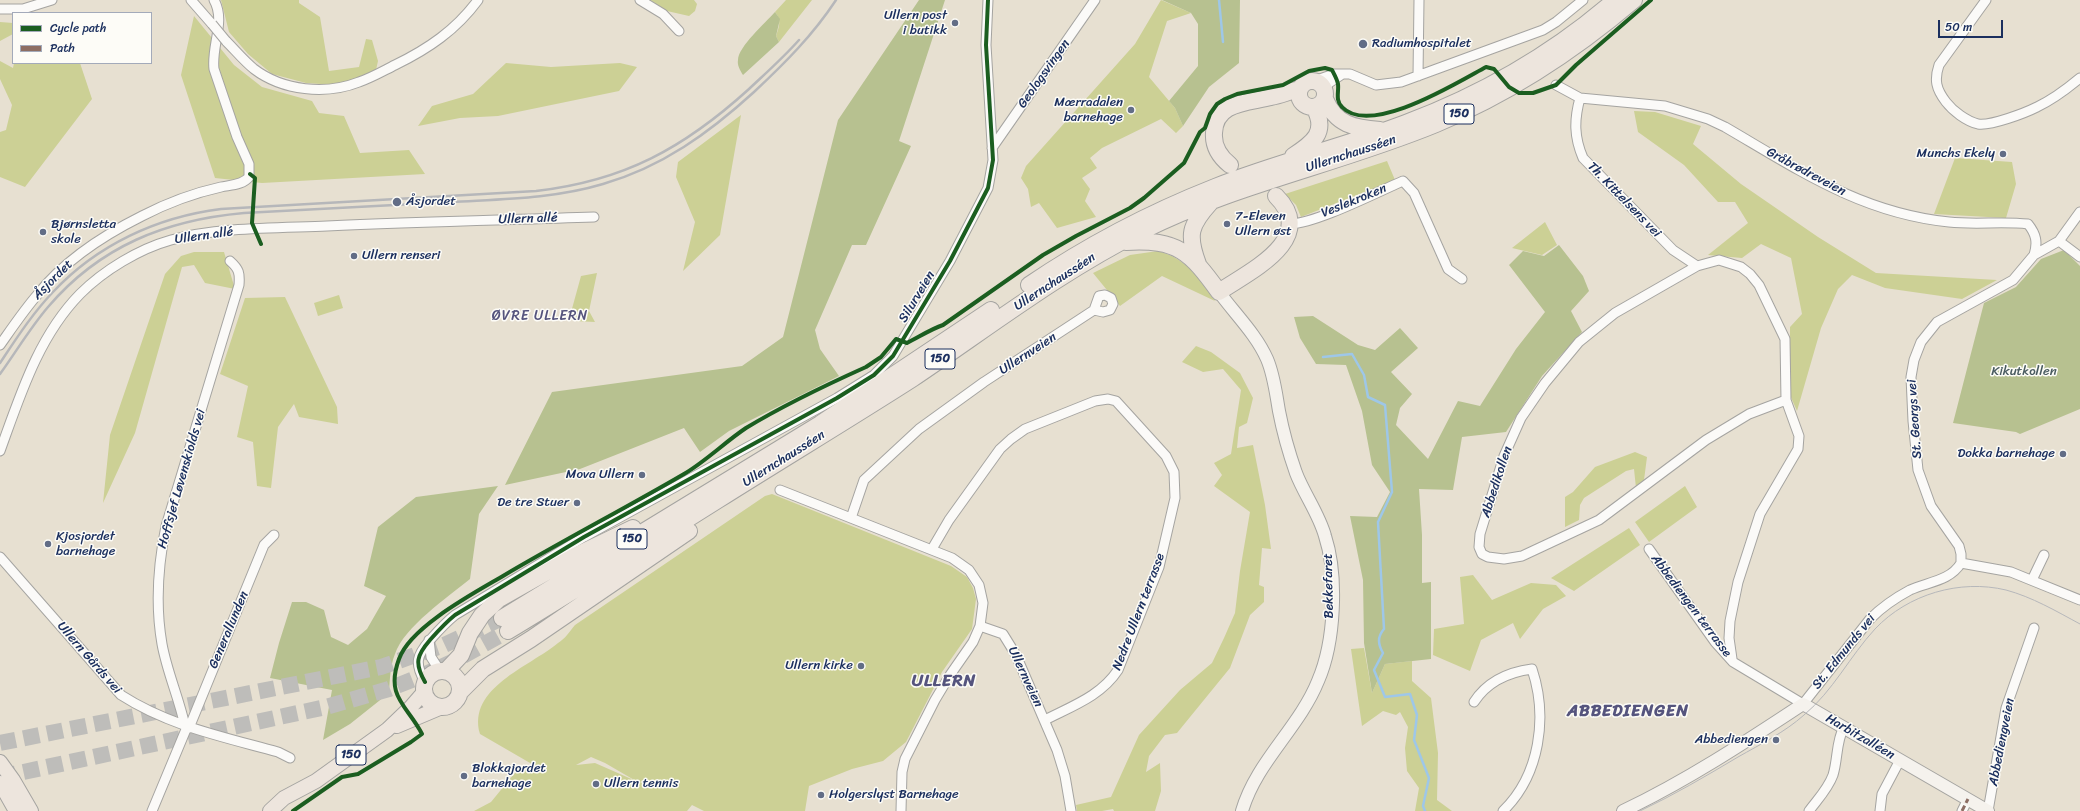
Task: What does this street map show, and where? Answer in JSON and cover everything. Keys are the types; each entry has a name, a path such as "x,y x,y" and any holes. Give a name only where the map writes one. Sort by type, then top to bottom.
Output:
{"highway":[{"name":"Ullernchausséen","path":"1615,0 1575,33 1528,64 1456,102 1384,131 1282,163 1215,187 1160,210 1079,252 827,420 696,499 505,624 791,456 913,378 1054,282 1120,243 1162,222 1212,200 1382,144 1466,111 1548,66 1605,25 1634,0"},
{"name":"150","path":"1313,94 1342,122 1362,128 1384,131"},
{"name":"150","path":"1282,163 1309,144 1317,135 1319,120 1313,94"},
{"path":"1230,165 1222,157 1215,146 1214,129 1218,118 1225,110 1236,104 1272,97 1313,94"},
{"path":"1219,292 1274,254 1286,240 1290,224 1287,210 1276,196"},
{"name":"150","path":"1198,264 1193,250 1191,231 1196,219 1212,200"},
{"name":"150","path":"1120,243 1154,242 1168,244 1186,254 1198,264 1219,292"},
{"path":"696,499 596,545 544,572 506,595 482,615 474,627 462,655 443,671 431,674 424,687 428,701 442,707 451,704 460,692 483,669 538,635 710,517 791,456"},
{"path":"443,671 455,676 460,686 460,692"}],"main road":[{"name":"150","path":"270,811 284,798 316,781 388,730 412,707 424,687"},
{"name":"150","path":"388,730 442,707"},
{"path":"0,762 14,780 31,811"},
{"name":"150","path":"274,811 290,804 303,795 316,781"},
{"path":"0,784 16,811"}],"street":[{"path":"0,9 23,9 52,0"},
{"path":"191,0 226,41 255,69 277,82 309,89 338,88 359,82 427,48 455,27 478,0"},
{"name":"Åsjordet","path":"0,345 44,286 62,269 97,241 131,221 165,205 206,190 242,182 248,179 250,174 248,164 214,69 213,60 220,18 219,10 214,0"},
{"path":"640,0 663,14 679,31"},
{"name":"Silurveien","path":"424,687 419,668 420,650 446,622 455,615 584,537 790,425 874,375 896,351 967,231 991,180 992,148 986,45 988,0"},
{"name":"Geologsvingen","path":"992,148 1095,0"},
{"path":"1418,76 1419,0"},
{"path":"1313,94 1342,74 1350,74 1371,83 1382,85 1401,82 1543,30 1556,22 1582,0"},
{"path":"1986,0 1939,65 1936,74 1936,85 1950,107 1964,117 1979,124 1991,123 2038,107 2080,78"},
{"path":"1556,85 1580,98"},
{"name":"Gråbrødreveien","path":"1580,98 1665,106 1708,119 1725,126 1831,188 1881,208 1912,216 1949,222 1983,224 2011,222 2028,224 2034,232 2037,244 2034,255"},
{"name":"Th. Kittelsens vei","path":"1580,98 1575,128 1577,143 1583,158 1673,250 1697,266"},
{"name":"Veslekroken","path":"1290,224 1301,222 1329,212 1403,181 1414,193 1448,269 1462,279"},
{"name":"St. Georgs vei","path":"1961,563 1959,546 1931,506 1918,470 1911,377 1914,360 1921,342 1937,322 2013,280 2034,255 2059,241 2080,212"},
{"name":"Ullern allé","path":"0,451 33,365 50,331 65,311 81,293 104,274 126,261 170,240 196,234 293,227 594,217"},
{"path":"2059,241 2080,256"},
{"name":"Abbedikollen","path":"1733,662 1730,651 1730,621 1738,582 1760,514 1798,449 1799,436 1786,400 1785,339 1758,285 1750,274 1741,266 1719,260 1697,266 1616,313 1579,342 1545,383 1521,418 1504,456 1480,534 1480,547 1482,554 1488,558 1504,559 1522,556 1599,520 1706,440 1749,414 1786,400"},
{"name":"Hoffsjef Løvenskiolds vei","path":"187,727 162,645 158,601 159,562 166,526 239,286 240,273 237,267 230,261"},
{"name":"Bekkefaret","path":"1219,292 1256,341 1267,359 1272,373 1280,416 1296,472 1325,534 1331,564 1332,612 1325,658 1319,681 1307,704 1275,748 1253,785 1242,811"},
{"name":"Ullernveien","path":"851,518 864,480 919,429 984,382 1094,310"},
{"name":"Nedre Ullern terrasse","path":"932,549 949,520 1000,449 1025,429 1095,401 1108,399 1116,401 1126,410 1166,456 1174,472 1175,498 1172,513 1159,567 1118,670 1112,679 1089,698 1045,720"},
{"path":"780,490 952,558 969,570 979,585 983,602 980,626 974,642 950,675 935,700 905,759 902,772 901,811"},
{"name":"Generallunden","path":"187,727 264,545 274,535"},
{"name":"Abbediengen terrasse","path":"1649,550 1715,642 1733,662"},
{"path":"2032,580 2044,555"},
{"name":"Ullern Gårds vei","path":"0,556 121,695 143,709 187,727 278,752 290,758"},
{"path":"1961,563 2011,572 2080,600"},
{"name":"St. Edmunds vei","path":"1622,811 1662,792 1736,749 1802,704 1878,611 1908,591 1943,579 1955,572 1961,563"},
{"name":"Ullernveien","path":"980,626 1003,634 1016,655 1025,679 1045,720 1061,762 1070,811"},
{"name":"Abbediengveien","path":"1988,811 2006,708 2034,628"},
{"path":"429,640 431,657 443,671"},
{"name":"Harbitzalléen","path":"1733,662 1802,704 1844,726 1988,811"},
{"path":"1474,702 1481,691 1491,684 1520,670 1532,669 1540,701 1536,752 1526,782 1512,802 1503,811"},
{"path":"1809,811 1823,793 1833,776 1840,737 1844,726"},
{"path":"152,811 187,727"},
{"path":"1880,811 1882,794 1900,760"},
{"path":"1962,811 1968,799"}],"green space":[{"path":"221,0 299,0 299,3 320,17 329,71 359,67 366,39 372,40 378,61 376,70 358,81 336,85 306,83 272,74 248,54 229,32"},
{"path":"650,0 694,0 697,4 695,11 689,16 667,11"},
{"path":"786,0 812,0 779,42 776,36 779,27 779,18 775,12"},
{"path":"919,0 945,0 899,141 911,146 866,245 852,245 815,330 820,349 839,376 729,431 700,452 684,428 580,469 505,485 552,392 742,366 783,337 838,120"},
{"path":"1161,0 1191,13 1167,21 1149,77 1175,108 1183,126 1176,133 1161,119 1102,148 1090,158 1097,168 1082,178 1090,189 1085,201 1096,217 1057,228 1039,203 1031,207 1028,189 1021,178 1026,166 1135,44"},
{"path":"1162,0 1240,0 1239,63 1209,87 1183,126 1175,108 1169,101 1198,66 1198,24 1191,13"},
{"path":"775,12 780,19 776,36 779,42 743,75 738,64 739,55 747,42"},
{"path":"194,16 234,65 262,87 312,101 319,113 344,116 360,153 409,150 425,174 262,183 215,178 181,75"},
{"path":"0,22 12,23 12,35 0,41"},
{"path":"0,61 13,68 14,64 80,64 92,99 25,187 0,177 0,132 6,130 12,105 0,79"},
{"path":"506,63 551,67 620,63 637,67 619,91 498,116 460,118 418,126 432,106 473,94"},
{"path":"1634,111 1655,112 1701,126 1693,144 1741,184 1818,237 1876,273 1997,280 1962,299 1885,288 1852,275 1838,289 1821,328 1797,411 1790,395 1790,327 1802,314 1791,258 1761,244 1742,258 1708,255 1748,223 1735,202 1718,202 1684,165 1638,132"},
{"path":"741,115 720,235 683,271 695,222 676,177 678,162"},
{"path":"1955,158 2012,162 2016,184 2006,218 1934,214"},
{"path":"1387,161 1395,180 1301,217 1296,205 1285,194"},
{"path":"1545,222 1557,245 1542,255 1512,248"},
{"path":"1559,245 1583,276 1589,291 1571,311 1582,332 1542,376 1506,432 1462,437 1453,490 1419,489 1422,535 1422,583 1431,582 1431,659 1385,664 1372,693 1364,643 1363,580 1350,516 1377,517 1390,492 1372,465 1362,411 1346,365 1316,364 1300,338 1294,317 1313,316 1358,345 1375,350 1400,328 1418,348 1391,372 1412,394 1400,408 1396,425 1428,459 1458,401 1480,406 1516,349 1545,312 1509,265 1523,251 1544,256"},
{"name":"Kikutkollen","path":"2064,250 2080,266 2080,409 2020,434 2016,432 1953,423 1984,303 2016,287 2041,259"},
{"path":"1158,251 1185,264 1215,301 1162,276 1120,306 1093,273 1130,255"},
{"path":"194,252 224,252 235,289 205,283 194,265 182,267 135,433 103,503 110,435 165,274 181,256"},
{"path":"597,273 589,311 595,322 575,321 570,316 581,276"},
{"path":"339,295 343,308 318,316 314,303"},
{"path":"285,297 337,407 338,424 299,417 294,404 278,427 271,488 257,486 253,442 237,437 248,386 220,374 245,298"},
{"path":"1196,346 1211,352 1240,373 1253,398 1247,423 1239,427 1237,448 1253,445 1265,505 1271,549 1262,548 1259,585 1264,587 1264,602 1250,615 1230,668 1177,733 1165,735 1149,756 1146,772 1160,763 1161,791 1155,811 1114,811 1113,809 1102,811 1077,811 1076,805 1111,797 1139,735 1180,690 1212,663 1235,613 1240,571 1250,512 1214,486 1222,475 1214,463 1231,454 1241,390 1223,369 1203,372 1182,362"},
{"path":"1635,452 1647,457 1644,480 1636,488 1634,469 1626,471 1584,498 1580,505 1579,520 1565,527 1565,497 1573,492 1595,467"},
{"path":"498,486 479,514 470,579 428,613 407,633 395,654 392,663 389,693 350,724 323,740 332,690 270,678 292,602 306,602 324,610 331,637 348,645 367,629 386,596 364,586 378,527 416,497"},
{"path":"1685,486 1697,507 1649,542 1635,522"},
{"path":"772,494 951,566 967,577 973,588 976,599 972,629 942,672 906,742 883,761 852,769 809,786 805,811 704,811 692,805 687,811 474,811 491,802 518,769 537,767 480,734 478,718 483,704 491,691 517,670 561,641 575,625 765,496","holes":["591,757 605,763 636,781 595,763 576,765"]},
{"path":"1629,528 1640,545 1574,591 1551,578"},
{"path":"1473,575 1492,600 1531,583 1556,585 1566,596 1543,609 1520,639 1513,623 1481,640 1470,671 1433,655 1434,629 1464,624 1460,577"},
{"path":"1364,648 1372,693 1385,664 1412,661 1412,681 1431,698 1438,753 1437,800 1452,811 1415,811 1419,788 1407,771 1405,748 1408,727 1400,712 1396,715 1383,711 1362,726 1351,649"}],"waterway":[{"path":"1219,0 1223,42"},
{"path":"1323,357 1352,354 1364,375 1368,397 1385,405 1392,492 1378,522 1384,629 1380,635 1379,641 1383,653 1374,670 1385,697 1410,694 1417,715 1414,740 1429,778 1423,806 1425,811"}],"tunnel":[{"path":"0,743 381,667 444,645 502,618"},
{"path":"0,777 326,707 389,689 452,662 508,631"}],"tram line":[{"path":"1640,811 1772,738 1797,721 1824,695 1857,650 1875,629 1888,617 1919,598 1953,588 1989,587 2006,590 2025,596 2080,624"}],"railway":[{"path":"0,374 41,315 68,286 112,252 161,230 188,222 244,213 508,199 565,193 625,177 684,147 702,135 737,107 788,59 818,25 836,0"},
{"path":"0,363 38,309 70,275 109,247 151,226 197,213 221,209 536,191 568,186 597,179 625,170 651,158 676,145 701,128 749,89 799,40"}],"marked path":[{"path":"1962,811 1968,799"}],"cycle path":[{"path":"425,682 419,670 418,664 422,650 455,615 584,537 837,398 874,375 893,356 950,261 988,188 993,160 986,45 988,0"},
{"path":"293,811 342,777 358,774 422,734 404,708 396,692 395,672 405,647 429,623 460,601 684,474 738,433 775,411 866,367 881,357 896,339 907,343 943,325 1043,255 1130,208 1144,198 1184,163 1200,132 1205,128 1210,114 1217,104 1225,99 1237,94 1283,85 1309,71 1325,68 1332,70 1336,78 1338,84 1338,99 1340,104 1342,107 1355,115 1372,116 1414,104 1456,84 1486,67 1494,69 1509,87 1519,93 1533,93 1556,85 1576,65 1651,0"},
{"path":"250,174 255,178 252,223 261,244"}],"place":[{"name":"Ullern post i butikk","path":"955,23"},
{"name":"Radiumhospitalet","path":"1363,44"},
{"name":"Mærradalen barnehage","path":"1131,110"},
{"name":"Munchs Ekely","path":"2003,154"},
{"name":"Åsjordet","path":"397,202"},
{"name":"7-Eleven Ullern øst","path":"1227,224"},
{"name":"Bjørnsletta skole","path":"43,232"},
{"name":"Ullern renseri","path":"354,256"},
{"name":"Dokka barnehage","path":"2063,454"},
{"name":"Mova Ullern","path":"642,475"},
{"name":"De tre Stuer","path":"577,503"},
{"name":"Kjosjordet barnehage","path":"48,544"},
{"name":"Ullern kirke","path":"861,666"},
{"name":"Abbediengen","path":"1776,740"},
{"name":"Blokkajordet barnehage","path":"464,776"},
{"name":"Ullern tennis","path":"596,784"},
{"name":"Holgerslyst Barnehage","path":"821,795"}],"district":[{"name":"ØVRE ULLERN","path":"540,316"},
{"name":"ULLERN","path":"944,682"},
{"name":"ABBEDIENGEN","path":"1628,712"}]}
